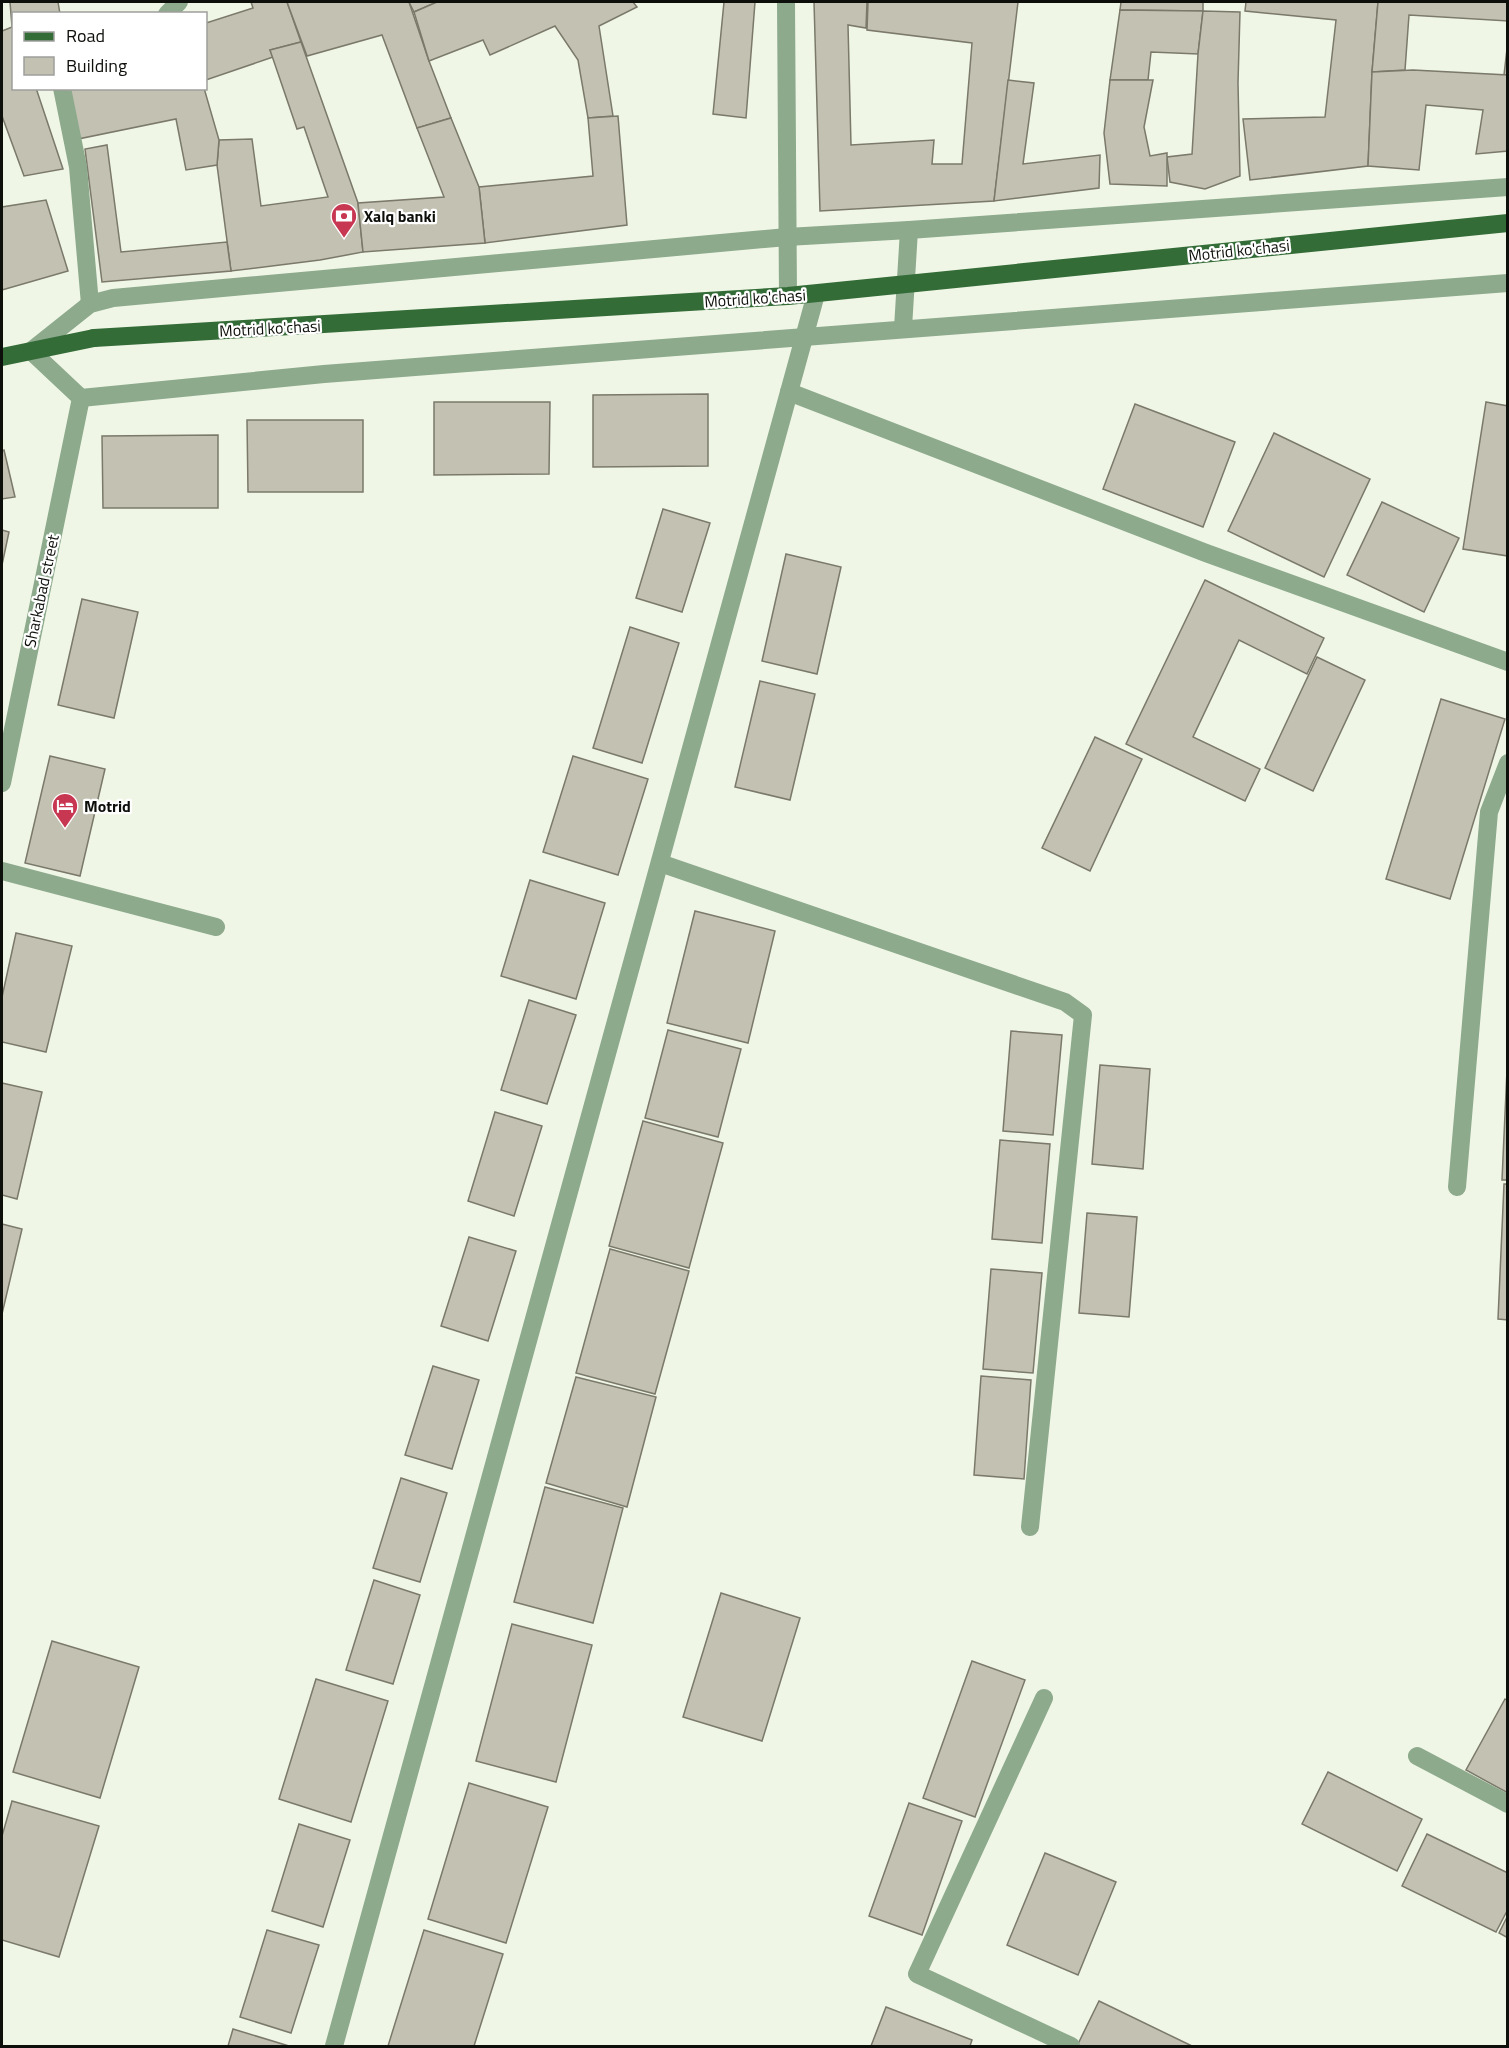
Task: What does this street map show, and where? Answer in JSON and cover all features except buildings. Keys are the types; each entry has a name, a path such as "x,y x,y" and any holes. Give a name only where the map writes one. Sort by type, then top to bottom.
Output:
{"main road":[{"name":"Motrid ko'chasi","path":"2,357 94,338 816,294 1508,222"}],"street":[{"path":"786,2 788,296"},
{"path":"62,90 78,167 90,304"},
{"path":"1508,187 787,237 125,297 90,304 31,351 81,398 324,374 1508,283"},
{"path":"903,328 909,230"},
{"path":"334,2046 816,294"},
{"path":"789,392 1206,553 1508,662"},
{"name":"Sharkabad street","path":"2,783 81,398"},
{"path":"1456,1186 1489,812 1508,763"},
{"path":"660,863 1065,1002 1083,1015 1030,1527"},
{"path":"2,871 216,927"},
{"path":"1044,1698 917,1974 1071,2046"},
{"path":"1417,1756 1508,1804"}],"place":[{"name":"Xalq banki","path":"344,239"},
{"name":"Motrid","path":"65,829"}]}
